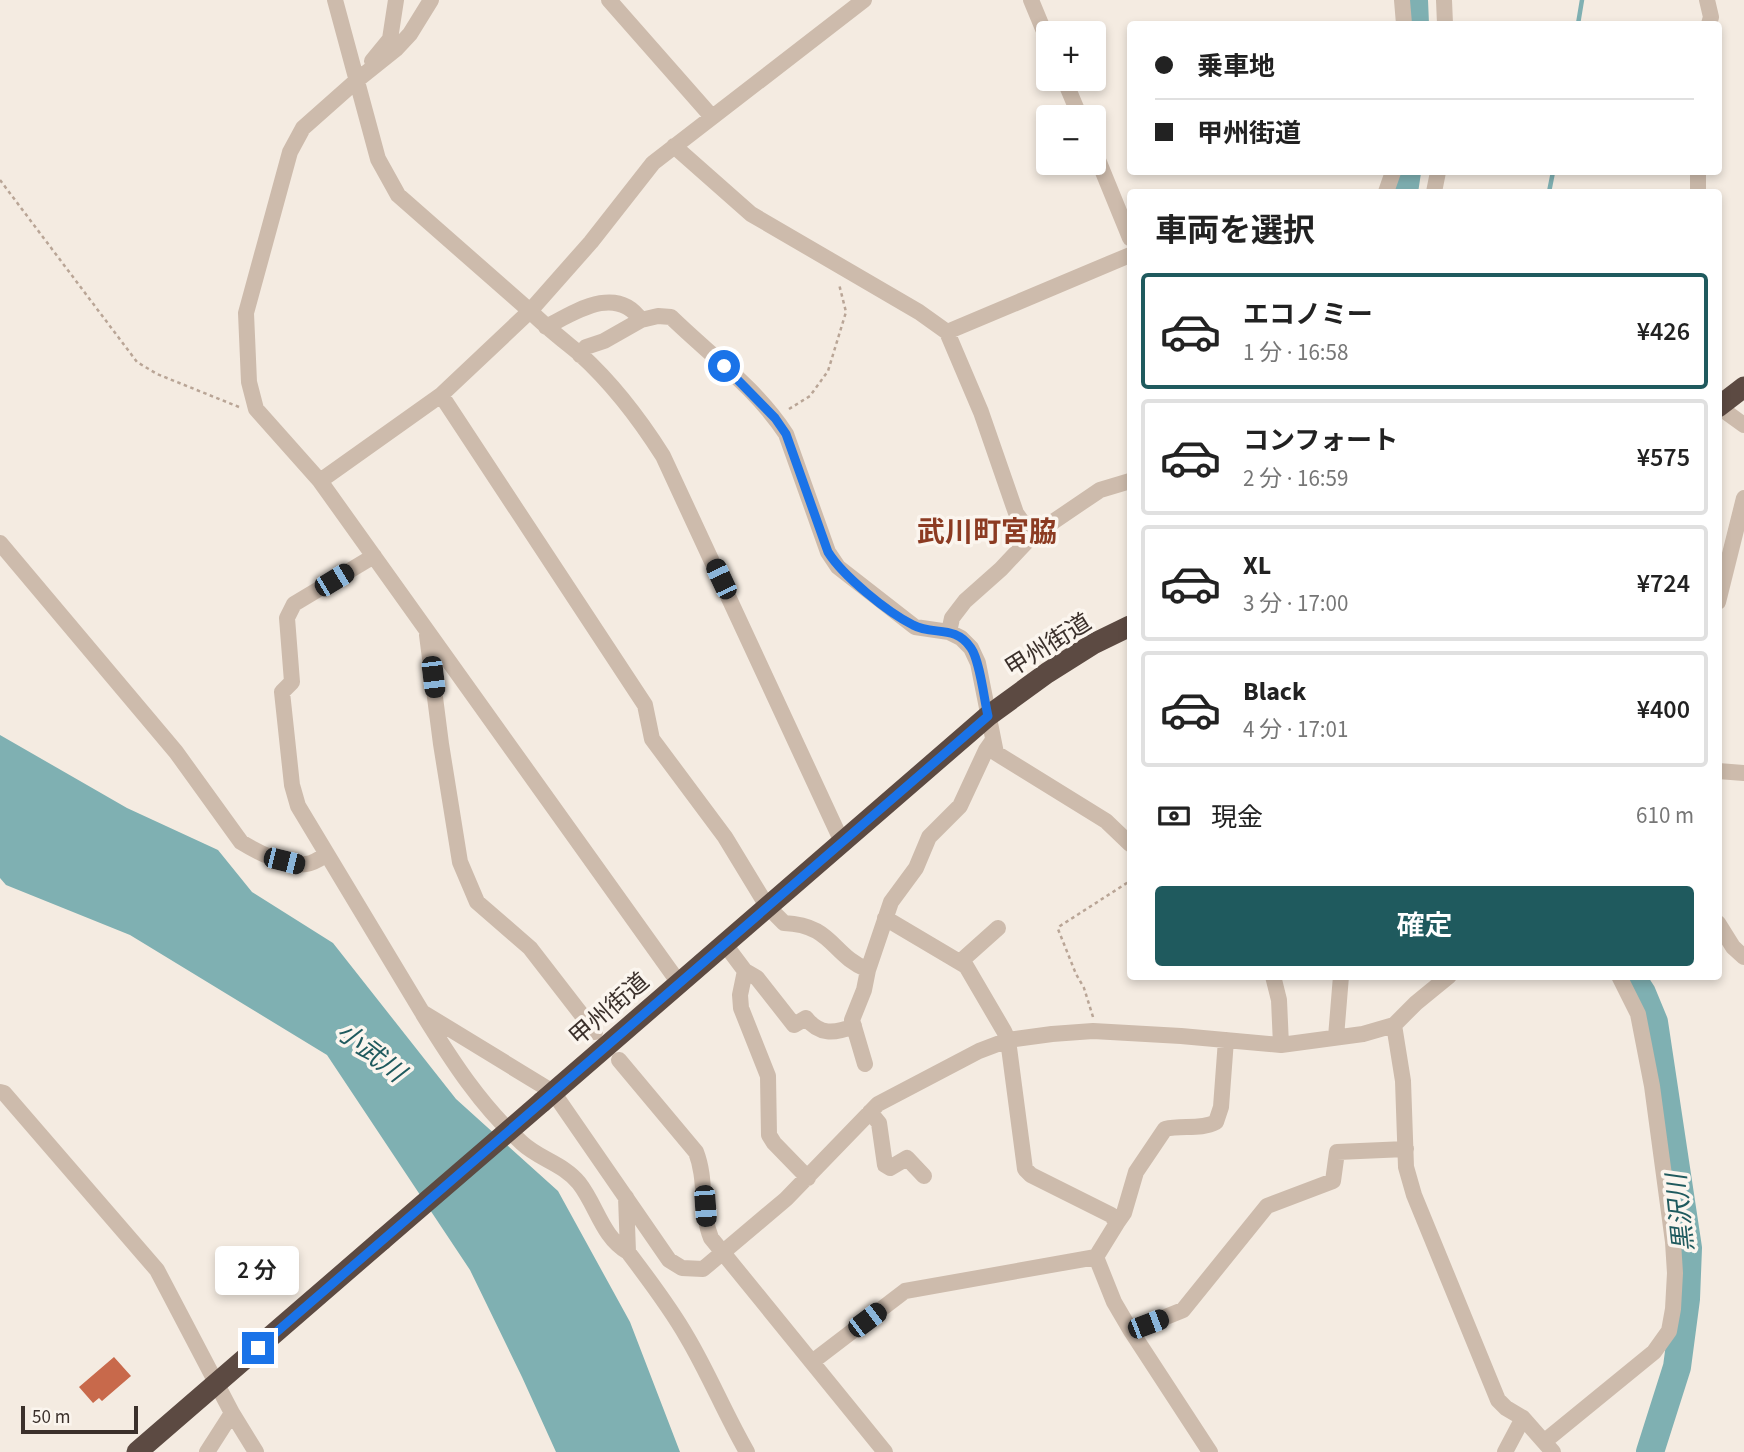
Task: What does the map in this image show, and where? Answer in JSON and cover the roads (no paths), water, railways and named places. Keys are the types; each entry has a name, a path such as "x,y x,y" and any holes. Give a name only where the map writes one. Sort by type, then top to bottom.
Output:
{"highway":[{"path":"1722,405 1744,387"},
{"name":"甲州街道","path":"137,1452 988,716 1070,658 1127,627"}],"street":[{"path":"335,0 378,159 398,195 580,355 613,387 639,418 663,456 842,842"},
{"path":"356,81 390,39 396,0"},
{"path":"431,0 410,34 303,128 290,152 246,313 249,382 256,409 320,481 680,983"},
{"path":"608,0 712,117"},
{"path":"320,481 441,395 530,311 591,242 653,163 864,0"},
{"path":"1031,0 1040,21"},
{"path":"1402,0 1404,21"},
{"path":"1444,0 1445,21"},
{"path":"1707,0 1710,21"},
{"path":"674,146 751,214 919,312 947,332 981,412 1016,513 1032,536"},
{"path":"1104,175 1127,231"},
{"path":"947,332 1127,255"},
{"path":"545,327 589,305 609,302 633,309 641,320"},
{"path":"580,355 586,347 604,341 641,320 658,316 671,317 740,381 775,418 786,434 828,552 838,567 915,627 949,632 961,638 971,648 978,663 996,752 1106,821 1127,841"},
{"path":"441,395 645,705 652,738 724,837 767,906 784,923 801,924 820,931 855,965 869,970"},
{"path":"1722,409 1744,425"},
{"path":"949,632 952,618 965,601 1032,536 1100,490 1127,482"},
{"path":"1722,586 1744,498"},
{"path":"0,543 176,752 241,842 269,857 300,864 310,864 327,854"},
{"path":"374,556 294,604 287,618 292,682 282,692 292,785 298,806 455,1066 501,1124 528,1148 559,1164 579,1183 615,1245 628,1252 669,1307 747,1452"},
{"path":"427,632 460,862 477,902 530,948 595,1032"},
{"path":"865,1064 852,1020 891,902 916,868 929,837 960,806 993,740"},
{"path":"1722,771 1744,772"},
{"path":"885,918 960,962 970,973 1008,1040 1025,1168 1031,1175 1111,1215 1118,1223"},
{"path":"960,962 998,928"},
{"path":"1722,929 1733,947 1744,957"},
{"path":"724,943 745,971 757,978 794,1025 806,1018 815,1030 854,1026"},
{"path":"745,971 740,995 741,1008 768,1076 769,1135 808,1178"},
{"path":"1274,980 1279,1000 1281,1045"},
{"path":"1336,1037 1341,980"},
{"path":"422,1012 548,1097 626,1197 669,1260 682,1268 703,1269 808,1178 878,1104 979,1051 1008,1040 1093,1031 1281,1045 1363,1034 1394,1025 1444,980"},
{"path":"1394,1025 1403,1081 1406,1167 1414,1195 1499,1399 1549,1447 1654,1352 1669,1331 1673,1309 1674,1242 1652,1086 1638,1014 1621,980"},
{"path":"811,1362 905,1291 1096,1257 1124,1213 1136,1172 1165,1129 1177,1126 1209,1126 1216,1122 1222,1107 1226,1040"},
{"path":"619,1060 696,1152 701,1166 706,1227 710,1238 885,1452"},
{"path":"0,1093 4,1093 157,1270 216,1384 256,1452"},
{"path":"870,1112 879,1123 885,1165 890,1168 906,1158 924,1176"},
{"path":"1131,1331 1183,1310 1267,1206 1333,1181 1337,1152 1406,1149"},
{"path":"626,1197 628,1252"},
{"path":"1096,1257 1114,1302 1210,1452"},
{"path":"207,1452 232,1413"},
{"path":"1505,1452 1522,1419"}],"water":[{"name":"小武川","path":"0,735 127,808 218,850 252,892 333,943 456,1099 558,1191 630,1322 680,1452 556,1452 470,1270 327,1055 130,935 6,885 0,878"}],"waterway":[{"name":"黒沢川","path":"1414,0 1415,21"},
{"path":"1578,21 1582,0"},
{"name":"黒沢川","path":"1404,189 1407,175"},
{"path":"1550,189 1552,175"},
{"name":"黒沢川","path":"1634,980 1654,1022 1688,1248 1686,1299 1677,1367 1650,1452"}],"district":[{"name":"武川町宮脇","path":"987,531"}]}
